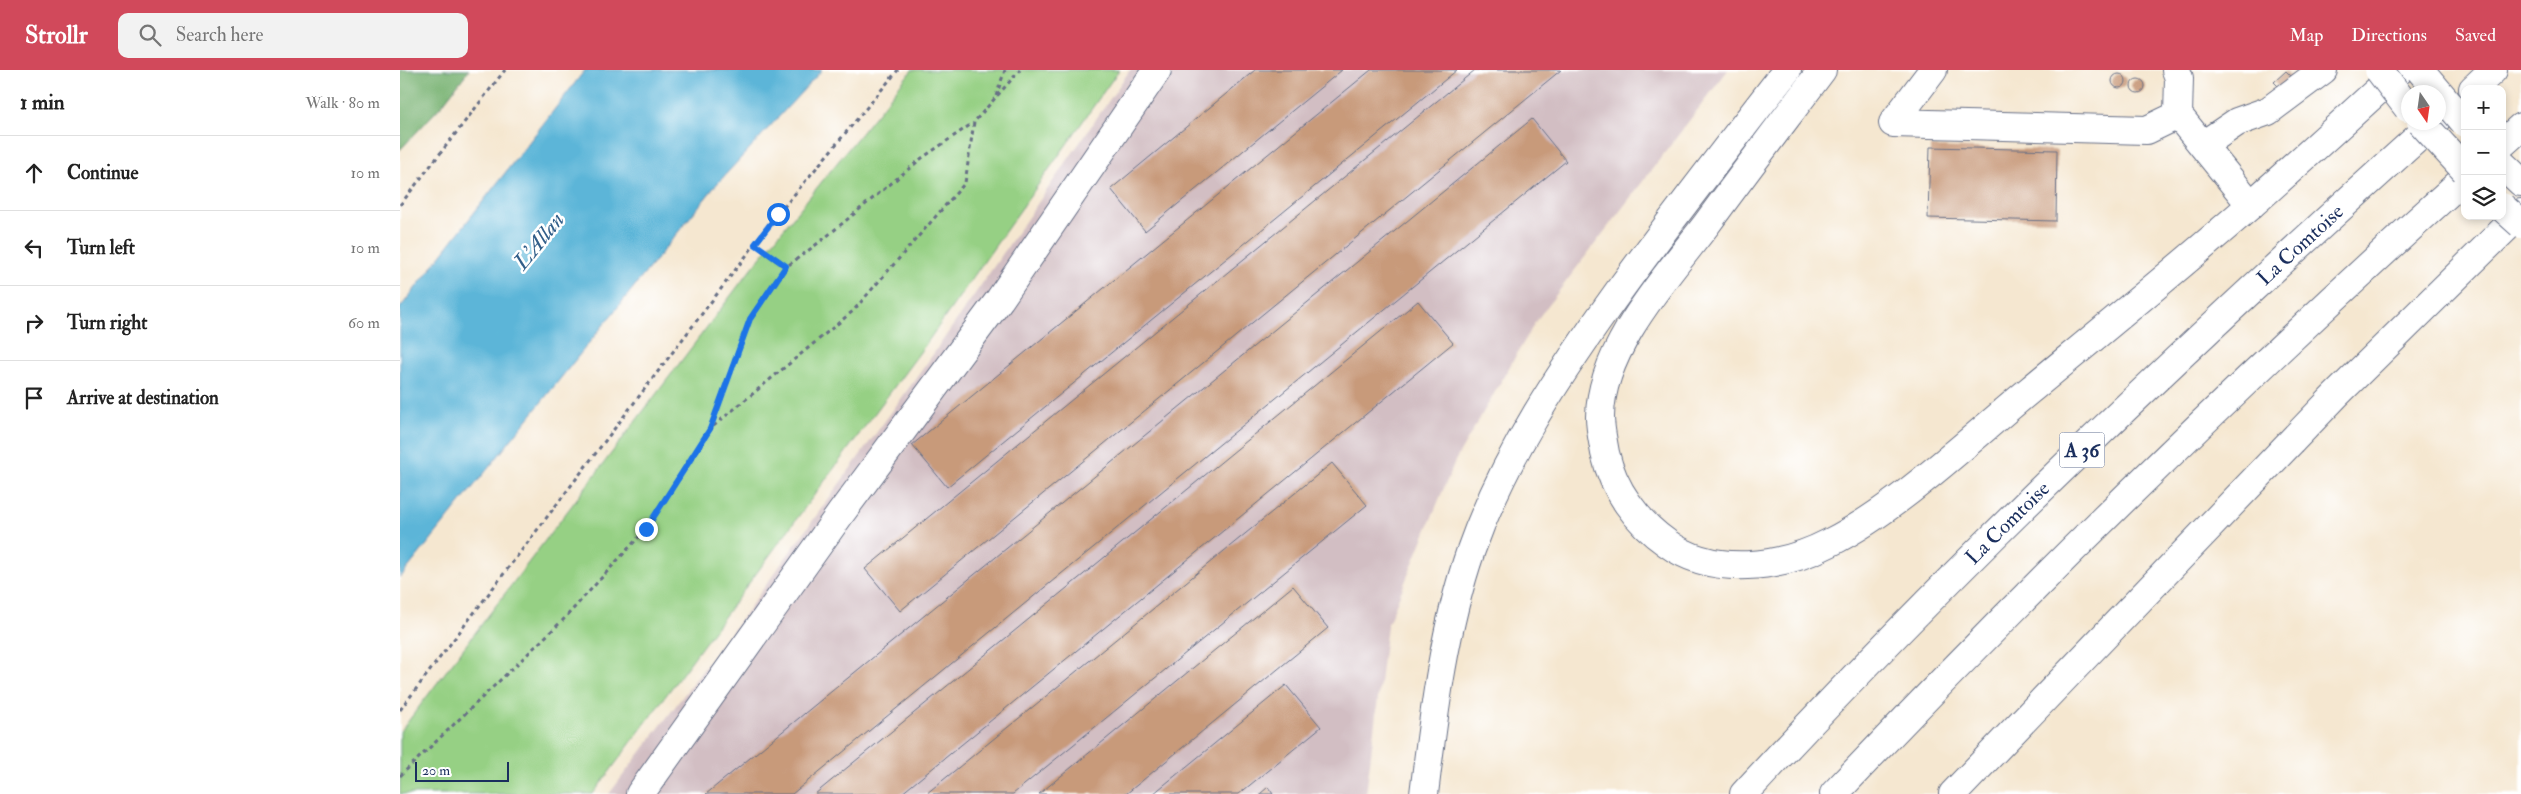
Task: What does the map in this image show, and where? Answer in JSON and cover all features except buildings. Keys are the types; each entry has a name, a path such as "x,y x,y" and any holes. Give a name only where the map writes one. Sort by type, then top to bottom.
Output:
{"main road":[{"path":"640,794 841,513 1000,299 1157,70"},
{"path":"1424,794 1436,702 1451,623 1471,550 1501,477 1535,414 1585,338 1787,70"},
{"path":"1822,70 1657,290 1620,346 1608,371 1600,415 1607,462 1614,482 1638,517 1670,546 1705,561 1750,566 1776,561 1827,545 1856,528 1934,470 2251,205 2400,70"},
{"path":"1933,70 1893,123 2147,130 2178,115"},
{"path":"2176,70 2179,78 2178,115 2251,205"},
{"path":"2203,145 2237,122 2268,111 2324,70"},
{"path":"2380,70 2401,98"},
{"path":"2420,70 2461,118"},
{"path":"2477,85 2493,70"},
{"path":"2446,112 2461,99"},
{"path":"2506,140 2521,127"},
{"name":"La Comtoise","path":"1744,794 1926,602 2060,470 2217,320 2426,130"},
{"path":"2428,130 2461,166"},
{"path":"2506,168 2521,182"},
{"path":"1834,794 2030,591 2289,340 2461,182"},
{"path":"2506,211 2521,224"},
{"path":"1953,794 2336,395 2521,213"}],"path":[{"path":"400,206 505,70"},
{"path":"400,710 755,244 898,70"},
{"path":"996,98 1004,70"},
{"path":"400,776 563,620 646,529 710,429 750,319 786,266 822,241 922,158 974,122 1020,70"},
{"path":"710,429 853,311 964,183 974,122"},
{"path":"755,244 786,266"}],"shaded area":[{"path":"1130,70 1728,70 1536,321 1455,461 1387,626 1366,794 609,794 742,618 927,363"}],"green space":[{"path":"400,70 469,70 442,105 400,150"},
{"path":"912,70 1119,70 926,344 593,794 400,794 400,732 748,273"}],"water":[{"name":"L'Allan","path":"585,70 822,70 716,185 400,578 400,308"}],"route":[{"path":"646,529 710,429 750,319 786,266 755,244 778,214"}]}
